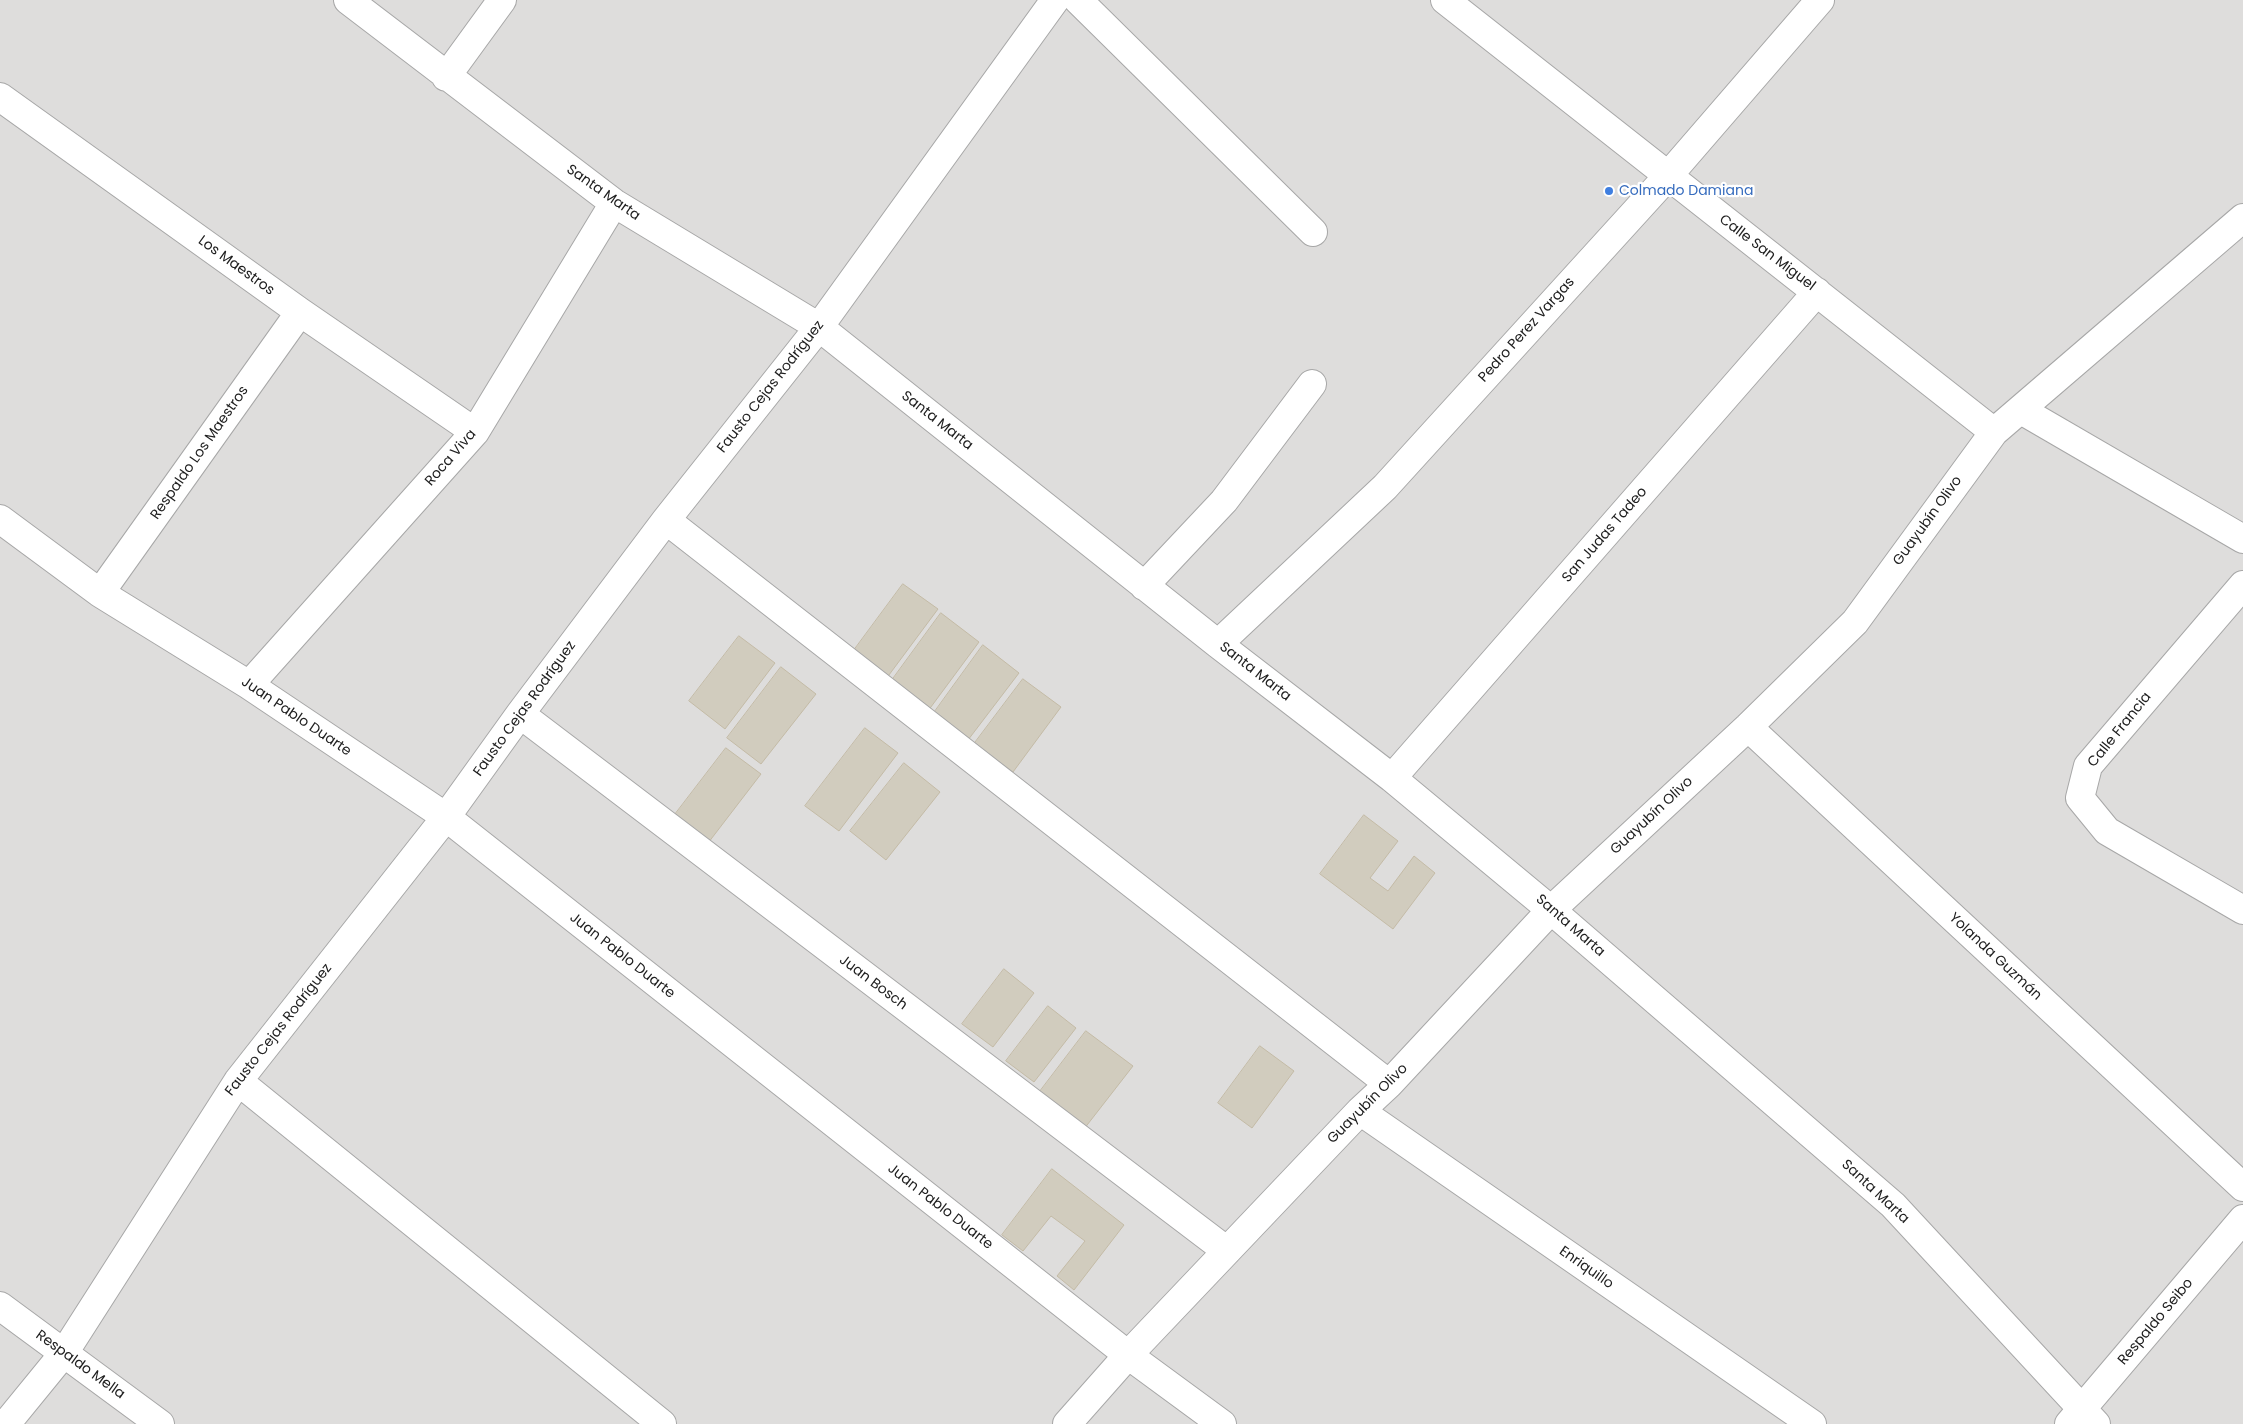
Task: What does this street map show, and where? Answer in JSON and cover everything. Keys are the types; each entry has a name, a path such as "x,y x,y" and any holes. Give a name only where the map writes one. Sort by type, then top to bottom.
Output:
{"street":[{"name":"Santa Marta","path":"348,0 614,203 819,327 1144,586 1392,778 1551,910 1893,1205 2083,1419"},
{"path":"446,76 502,0"},
{"name":"Fausto Cejas Rodríguez","path":"6,1424 64,1353 238,1080 446,817 520,714 666,520 819,327 1055,0"},
{"path":"1078,0 1313,232"},
{"name":"Calle San Miguel","path":"1445,0 1667,177 1817,292 1994,432"},
{"name":"Pedro Perez Vargas","path":"1218,644 1385,487 1667,177 1820,0"},
{"name":"Los Maestros","path":"0,97 300,312 475,432"},
{"name":"Roca Viva","path":"249,685 475,432 614,203"},
{"name":"Guayubín Olivo","path":"1067,1424 1128,1355 1360,1111 1389,1084 1551,910 1748,727 1854,622 1994,432 2243,218"},
{"name":"San Judas Tadeo","path":"1392,778 1817,292"},
{"name":"Respaldo Los Maestros","path":"100,593 300,312"},
{"path":"1144,586 1224,501 1312,384"},
{"path":"2021,410 2243,539"},
{"name":"Juan Pablo Duarte","path":"0,519 100,593 249,685 446,817 1128,1355 1222,1424"},
{"path":"666,520 1389,1084"},
{"name":"Calle Francia","path":"2243,585 2088,766 2080,798 2107,831 2243,910"},
{"name":"Juan Bosch","path":"520,714 1227,1251"},
{"name":"Yolanda Guzmán","path":"1748,727 2243,1187"},
{"path":"238,1080 662,1424"},
{"name":"Enriquillo","path":"1360,1111 1812,1424"},
{"name":"Respaldo Seibo","path":"2083,1419 2243,1219"},
{"name":"Respaldo Mella","path":"0,1306 160,1424"}],"shaded area":[{"path":"0,0 2243,0 2243,1424 0,1424"}],"building":[{"path":"903,584 938,609 883,683 849,657"},
{"path":"941,613 979,642 925,715 887,687"},
{"path":"739,636 775,663 725,729 689,701"},
{"path":"983,645 1019,673 968,740 928,721"},
{"path":"781,667 816,694 761,764 727,738"},
{"path":"1023,679 1061,707 1013,772 974,744"},
{"path":"865,728 898,753 839,831 805,806"},
{"path":"726,748 761,774 705,847 670,821"},
{"path":"904,763 940,792 886,860 850,831"},
{"path":"1364,815 1398,841 1370,878 1388,891 1414,856 1435,873 1393,929 1320,874"},
{"path":"1004,969 1034,993 993,1047 962,1024"},
{"path":"1048,1006 1076,1028 1034,1082 1006,1061"},
{"path":"1086,1031 1133,1066 1084,1129 1038,1094"},
{"path":"1260,1046 1294,1071 1252,1128 1218,1103"},
{"path":"1052,1169 1124,1225 1074,1290 1057,1276 1085,1241 1051,1216 1023,1251 1002,1235"}],"place":[{"name":"Colmado Damiana","path":"1609,191"}]}
